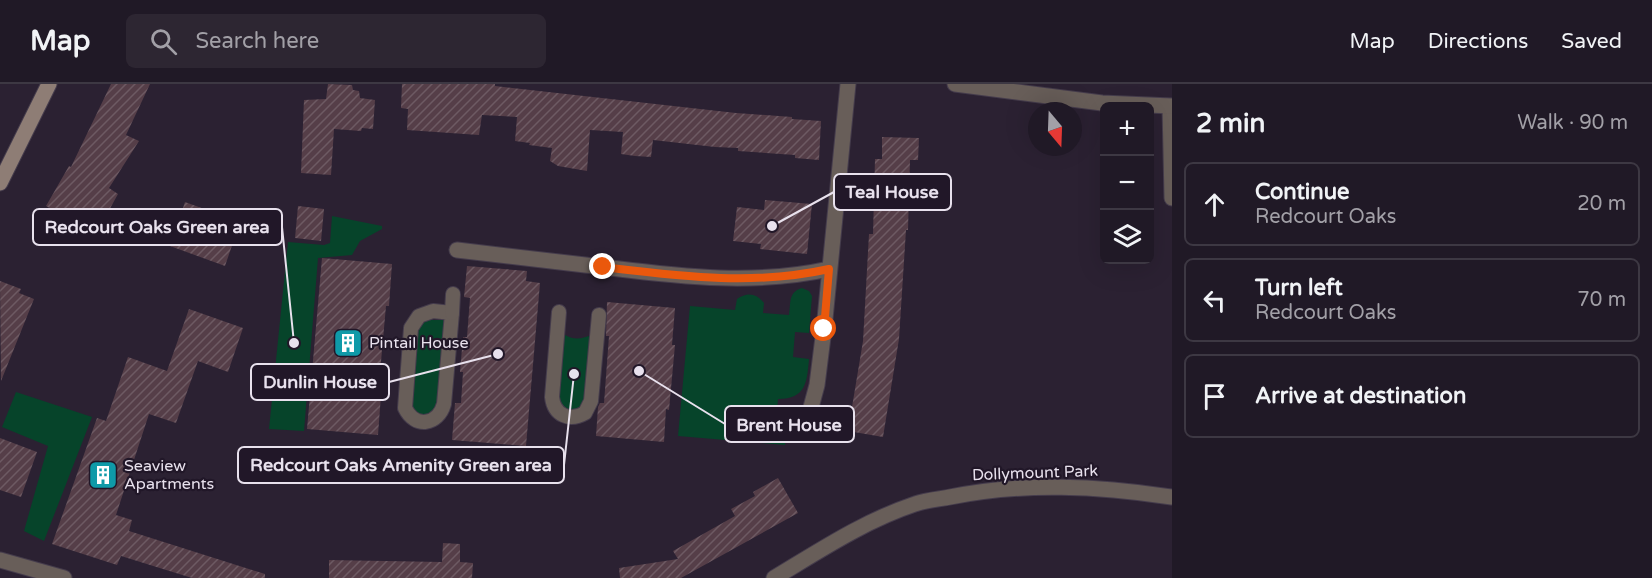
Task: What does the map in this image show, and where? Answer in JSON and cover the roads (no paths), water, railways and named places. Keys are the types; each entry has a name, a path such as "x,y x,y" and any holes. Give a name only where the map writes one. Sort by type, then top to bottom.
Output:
{"main road":[{"path":"0,183 49,84"}],"street":[{"path":"807,422 817,385 824,329 848,84"},
{"path":"955,84 1102,103 1171,106 1172,198"},
{"path":"457,250 689,278 744,280 829,269"},
{"path":"452,313 424,312 413,322 405,401 409,415 414,420 431,421 442,411 452,313 453,294"},
{"path":"560,312 552,397 557,411 570,418 585,413 591,400 598,315"},
{"name":"Dollymount Park","path":"774,578 854,530 916,503 981,490 1065,487 1119,489 1172,498"},
{"path":"0,560 64,578"}],"place":[{"name":"Teal House","path":"772,226"},
{"name":"Redcourt Oaks Green area","path":"294,343"},
{"name":"Pintail House","path":"348,343"},
{"name":"Dunlin House","path":"498,354"},
{"name":"Brent House","path":"639,371"},
{"name":"Redcourt Oaks Amenity Green area","path":"574,374"},
{"name":"Seaview Apartments","path":"103,475"}]}
